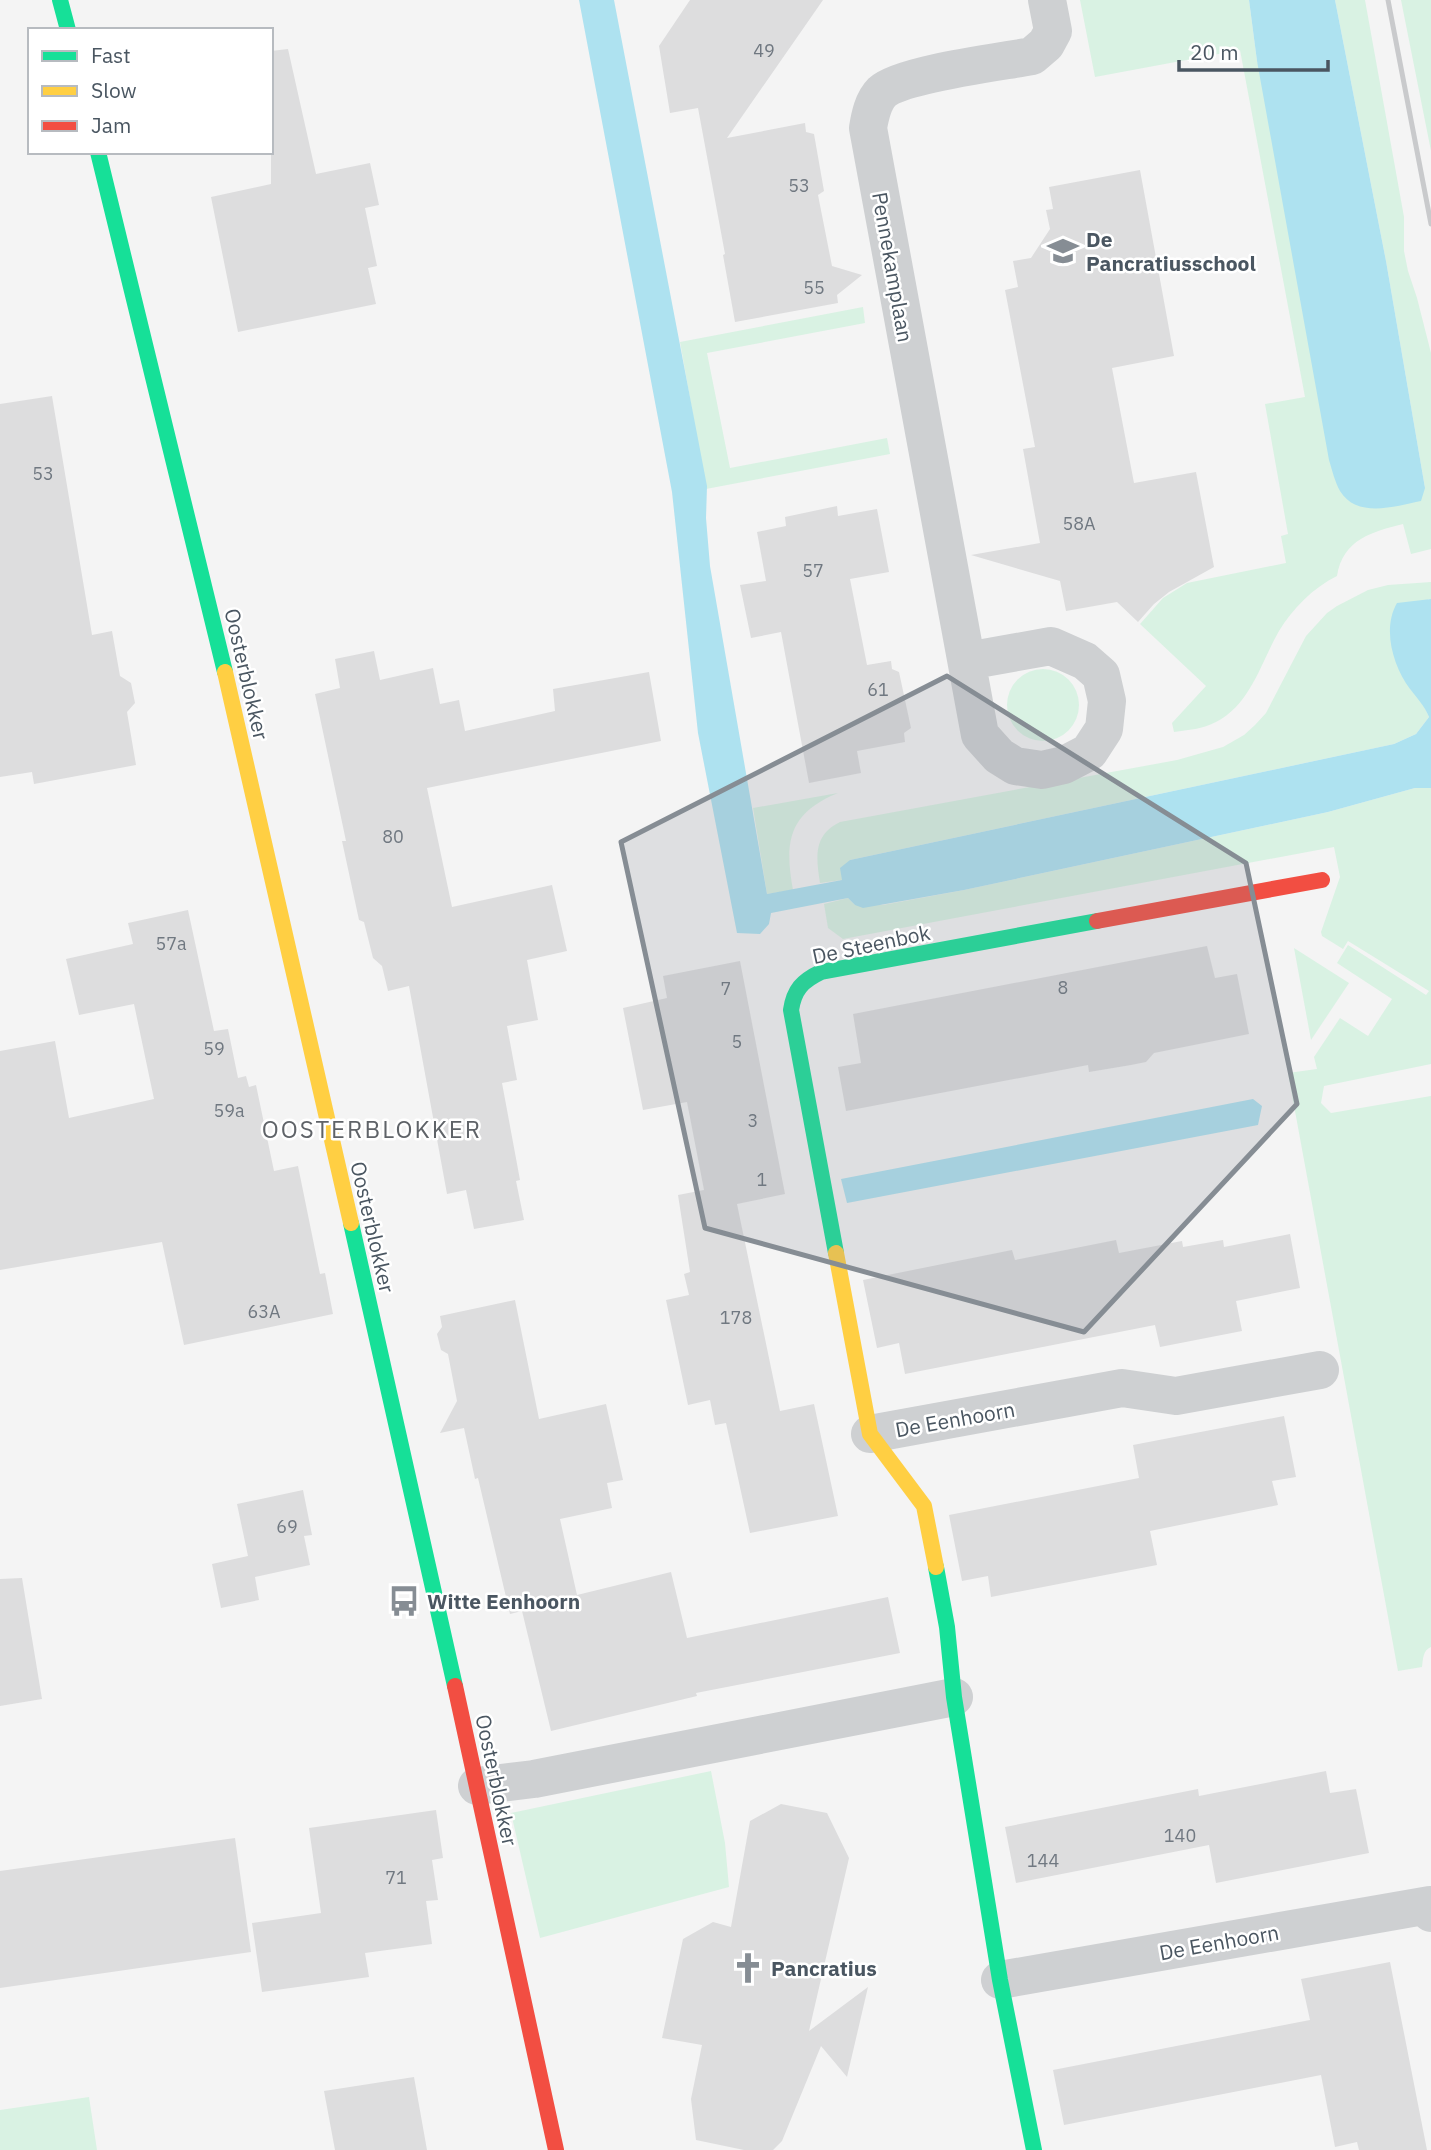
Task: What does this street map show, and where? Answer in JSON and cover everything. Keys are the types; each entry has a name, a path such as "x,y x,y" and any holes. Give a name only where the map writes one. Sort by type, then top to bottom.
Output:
{"street":[{"path":"61,0 68,28"},
{"name":"Pennekamplaan","path":"967,661 868,128 872,109 882,93 906,80 1032,56 1046,44 1053,30 1047,0"},
{"name":"Oosterblokker","path":"98,154 200,563 477,1786 556,2150"},
{"name":"De Steenbok","path":"870,1434 791,1010 793,995 803,980 821,972 1322,880"},
{"name":"De Eenhoorn","path":"1034,2150 1000,1980 954,1697 947,1627 924,1506 870,1434 1122,1388 1176,1396 1320,1370"},
{"path":"477,1786 534,1779 954,1697"},
{"name":"De Eenhoorn","path":"1000,1980 1430,1905 1431,1913"}],"highlighted area":[{"path":"947,676 1246,863 1297,1104 1084,1332 705,1228 621,842"}],"green space":[{"path":"1080,0 1249,0 1257,61 1425,488 1386,261 1335,0 1365,0 1404,217 1404,251 1431,353 1431,549 1411,554 1403,524 1370,534 1352,545 1340,563 1337,576 1312,593 1285,623 1238,705 1216,722 1190,730 1174,732 1172,723 1206,686 1140,624 1163,598 1187,583 1286,563 1281,536 1288,534 1265,404 1305,397 1240,50 1095,77"},
{"path":"1401,0 1431,0 1431,151"},
{"path":"863,307 865,323 707,353 730,468 887,438 890,454 706,489 680,342"},
{"path":"1431,582 1431,599 1428,599 1410,689 1421,700 1429,717 1416,734 1394,744 850,860 842,880 820,883 818,848 825,833 840,822 1177,760 1223,747 1244,735 1266,713 1306,636 1327,613 1368,590 1388,585"},
{"path":"1043,669 1063,675 1073,685 1079,705 1073,725 1063,735 1043,741 1023,735 1013,725 1007,705 1013,685 1023,675"},
{"path":"1415,788 1431,788 1431,1064 1324,1086 1321,1103 1331,1113 1431,1096 1431,1647 1425,1653 1422,1667 1398,1671 1288,1073 1317,1069 1314,1057 1340,1018 1368,1036 1392,999 1337,963 1348,945 1426,995 1429,991 1348,941 1343,949 1322,936 1321,932 1340,877 1334,847 843,939 828,928 824,904 848,898 855,905 883,905 964,890 1328,812"},
{"path":"838,793 809,810 794,831 789,857 793,890 767,894 753,808"},
{"path":"1294,948 1349,983 1311,1040"},
{"path":"711,1771 725,1843 729,1887 540,1938 511,1813"},
{"path":"89,2097 97,2150 0,2150 0,2110"}],"water":[{"path":"579,0 614,0 707,486 706,518 710,566 767,894 842,880 840,868 850,860 1394,744 1416,734 1429,717 1404,680 1394,659 1390,624 1397,603 1431,599 1431,788 1415,788 1328,812 964,890 863,908 848,898 771,913 769,924 760,934 737,933 698,733 672,492"},
{"path":"1249,0 1335,0 1386,261 1425,488 1421,501 1367,508 1347,500 1335,480 1329,460 1257,61"},
{"path":"1253,1099 1262,1106 1258,1125 847,1203 841,1179"}],"building":[{"path":"690,0 823,0 727,138 805,123 806,132 814,134 824,191 818,195 832,266 862,275 837,295 838,303 735,322 698,108 670,113 659,46"},
{"path":"288,49 316,174 370,163 379,205 365,208 377,266 368,268 376,304 238,332 211,197 271,184 273,51"},
{"path":"1140,170 1174,356 1112,368 1134,483 1196,472 1214,567 1169,592 1138,622 1117,602 1066,611 1060,581 971,555 1040,543 1023,449 1035,447 1005,290 1018,287 1013,261 1031,258 1050,229 1046,210 1053,209 1049,187"},
{"path":"52,396 92,635 112,631 120,676 131,683 135,703 127,712 136,765 34,784 32,772 0,777 0,404"},
{"path":"837,506 838,516 877,509 889,572 850,579 867,665 891,661 892,669 899,672 911,728 904,733 905,742 857,751 861,773 809,783 781,632 751,638 740,585 766,581 757,532 786,526 785,517"},
{"path":"374,651 380,680 433,668 440,704 459,700 465,731 555,711 553,689 649,672 661,741 427,788 452,907 552,885 567,951 527,960 538,1020 507,1026 517,1080 502,1083 520,1180 516,1181 524,1220 474,1229 466,1190 447,1194 409,986 388,991 382,966 373,958 364,922 359,920 342,841 346,841 315,694 340,688 335,659"},
{"path":"188,910 214,1031 228,1029 238,1078 246,1076 249,1087 256,1085 274,1171 298,1166 320,1274 325,1273 333,1314 184,1345 162,1242 0,1270 0,1051 55,1041 69,1118 154,1099 134,1004 79,1015 66,959 133,944 128,923"},
{"path":"1207,946 1215,978 1237,974 1249,1034 1154,1053 1146,1062 1131,1065 1089,1072 1088,1065 846,1111 838,1067 861,1063 853,1014"},
{"path":"740,961 785,1194 737,1204 780,1411 814,1404 838,1516 750,1533 726,1423 715,1425 710,1400 688,1405 666,1300 689,1295 684,1274 690,1272 678,1195 704,1190 687,1102 643,1110 623,1008 667,998 663,976"},
{"path":"1290,1234 1300,1288 1236,1301 1242,1331 1160,1347 1155,1325 905,1374 899,1343 877,1348 863,1280 1012,1250 1015,1260 1116,1240 1119,1253 1182,1241 1183,1247 1223,1240 1224,1247"},
{"path":"515,1300 539,1419 606,1404 623,1480 607,1483 612,1508 560,1519 577,1595 671,1572 687,1638 888,1597 900,1653 696,1693 697,1696 551,1731 522,1611 510,1614 464,1428 440,1433 457,1401 448,1354 441,1350 437,1334 442,1327 440,1316"},
{"path":"1284,1416 1296,1477 1272,1481 1278,1505 1150,1531 1157,1565 991,1597 988,1576 962,1581 949,1515 1139,1478 1133,1445"},
{"path":"303,1490 312,1535 304,1536 310,1565 255,1577 259,1600 221,1608 212,1564 248,1556 237,1504"},
{"path":"22,1578 42,1699 0,1706 0,1579"},
{"path":"1326,1771 1330,1793 1356,1789 1369,1853 1216,1883 1209,1845 1016,1883 1005,1827 1198,1789 1199,1796"},
{"name":"Pancratius","path":"781,1804 827,1813 849,1858 809,2031 868,1987 847,2077 821,2046 782,2141 773,2150 744,2150 696,2140 691,2099 702,2045 662,2038 683,1939 713,1922 731,1927 750,1821"},
{"path":"436,1810 443,1858 432,1860 438,1900 426,1901 432,1944 365,1953 369,1977 262,1992 252,1923 321,1913 309,1828"},
{"path":"235,1838 251,1952 0,1988 0,1871"},
{"path":"1390,1962 1427,2150 1359,2150 1357,2142 1335,2147 1321,2075 1064,2125 1053,2070 1310,2020 1301,1979"},
{"path":"414,2077 427,2150 335,2150 324,2091"}],"railway":[{"path":"1388,0 1431,224"}],"traffic: fast":[{"path":"60,0 67,28"},
{"path":"98,154 225,672"},
{"path":"836,1253 791,1010 800,987 821,972 1097,921"},
{"path":"351,1223 455,1686"},
{"path":"936,1567 947,1627 954,1697 1000,1980 1034,2150"}],"traffic: slow":[{"path":"225,672 351,1223"},
{"path":"836,1253 870,1434 924,1506 936,1567"}],"traffic: jam":[{"path":"1097,921 1322,880"},
{"path":"455,1686 556,2150"}],"place":[{"name":"De Pancratiusschool","path":"1063,251"},
{"name":"Witte Eenhoorn","path":"404,1601"},
{"name":"Pancratius","path":"748,1968"}],"district":[{"name":"OOSTERBLOKKER","path":"372,1129"}]}
